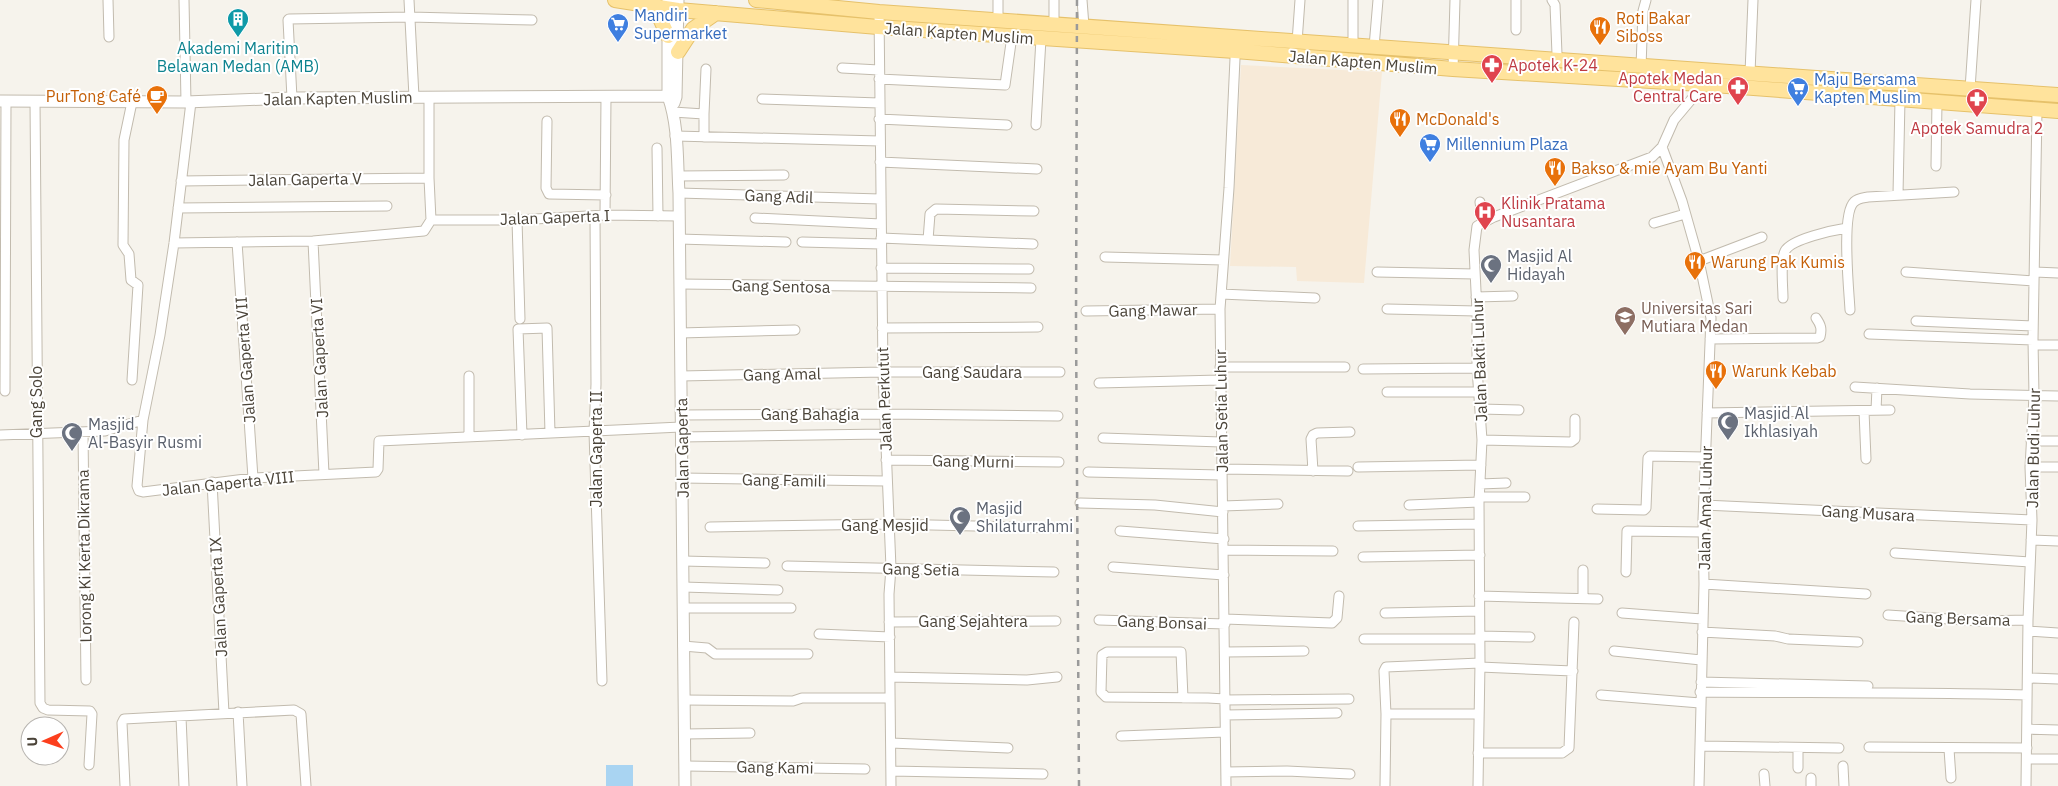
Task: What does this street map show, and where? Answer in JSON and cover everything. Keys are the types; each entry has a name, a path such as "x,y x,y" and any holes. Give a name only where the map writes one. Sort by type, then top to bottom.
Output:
{"main road":[{"name":"Jalan Kapten Muslim","path":"615,0 646,6 673,4 716,13 878,27 1235,51 1553,76 1700,84 2058,111"},
{"name":"Jalan Kapten Muslim","path":"756,0 998,21 1236,36 1453,54 2058,95"},
{"path":"646,6 659,16 668,36"},
{"path":"678,52 693,29 716,13"}],"street":[{"path":"108,0 109,36"},
{"name":"Jalan Gaperta VIII","path":"184,0 188,102 181,180 174,243 160,335 143,420 137,486 139,491 253,478 377,472 379,441 594,432 884,434"},
{"path":"409,0 414,97"},
{"path":"998,0 998,21"},
{"path":"1054,0 1054,24"},
{"path":"1082,0 1084,26"},
{"path":"1297,42 1300,0"},
{"path":"1353,0 1353,45"},
{"path":"1374,47 1378,0"},
{"path":"1453,69 1455,0"},
{"path":"1516,0 1516,30"},
{"path":"1553,76 1556,61 1554,2 1564,0"},
{"path":"1639,0 1643,11"},
{"path":"1641,67 1643,11 1646,0"},
{"path":"1750,73 1754,0"},
{"path":"1970,89 1976,0"},
{"name":"Jalan Gaperta","path":"673,4 668,36 679,216 685,786"},
{"name":"Jalan Gaperta","path":"672,96 678,52 673,4"},
{"name":"Jalan Perkutut","path":"879,12 882,328 886,414 884,434 890,568 891,786"},
{"path":"292,98 289,19 410,17 532,20"},
{"path":"842,68 879,74 1005,85 1012,36"},
{"name":"Jalan Setia Luhur","path":"1226,786 1220,309 1229,188 1236,36"},
{"path":"1036,125 1041,39"},
{"path":"704,137 706,69"},
{"path":"1480,202 1483,222 1652,156 1662,146 1674,120 1695,95 1707,71"},
{"name":"Jalan Kapten Muslim","path":"3,101 188,102 292,98 672,96"},
{"path":"174,243 313,242 420,233 428,228 431,220 429,97"},
{"path":"606,97 606,215"},
{"path":"762,99 879,103"},
{"path":"1898,194 1900,100"},
{"path":"3,101 6,391"},
{"name":"Gang Solo","path":"35,101 36,434 40,703 43,708 48,710 90,711 92,714 89,765"},
{"path":"132,102 124,140 123,245 129,254 131,280 138,285 132,380"},
{"path":"1936,166 1937,102"},
{"name":"Jalan Budi Luhur","path":"2026,786 2027,695 2029,678 2028,620 2032,520 2030,467 2034,396 2033,326 2037,110"},
{"path":"673,111 704,114"},
{"path":"879,119 1007,125"},
{"path":"547,121 546,188 549,194 606,195"},
{"path":"675,136 880,141"},
{"name":"Jalan Amal Luhur","path":"1662,146 1699,261 1711,318 1703,532 1704,584 1699,786"},
{"path":"657,148 658,216"},
{"path":"880,162 1037,169"},
{"path":"678,176 784,175"},
{"name":"Jalan Gaperta V","path":"181,180 429,178"},
{"path":"1850,310 1847,228 1850,207 1859,198 1898,194 1954,192"},
{"name":"Gang Adil","path":"678,193 880,199"},
{"path":"178,208 387,206"},
{"path":"928,240 930,214 936,209 1034,212"},
{"path":"1654,223 1685,214"},
{"name":"Jalan Gaperta I","path":"431,220 517,220 606,215 679,216"},
{"name":"Jalan Gaperta II","path":"595,216 596,384 594,432 602,681"},
{"path":"755,218 881,224"},
{"path":"517,220 520,319"},
{"name":"Jalan Bakti Luhur","path":"1478,786 1480,665 1479,499 1482,440 1477,368 1474,250 1475,232 1477,226 1483,222"},
{"path":"1783,298 1783,257 1788,248 1815,235 1847,228"},
{"path":"1699,261 1762,237"},
{"path":"679,240 786,242"},
{"path":"802,242 928,240 1033,244"},
{"name":"Jalan Gaperta VII","path":"237,242 253,478"},
{"name":"Jalan Gaperta VI","path":"313,242 324,474"},
{"path":"1105,257 1223,260"},
{"path":"882,268 1028,270"},
{"path":"1377,272 1475,274"},
{"path":"1906,272 2035,277 2058,273"},
{"name":"Gang Sentosa","path":"680,284 1031,288"},
{"path":"1221,294 1315,298"},
{"path":"1476,296 1513,296"},
{"name":"Gang Mawar","path":"1086,311 1220,309"},
{"path":"1387,309 1477,311"},
{"path":"1710,339 1816,338 1820,337 1821,331 1821,325 1816,318"},
{"path":"1916,321 2033,326"},
{"path":"882,328 1038,327"},
{"path":"522,435 518,329 547,328 550,434"},
{"path":"680,333 795,330"},
{"path":"1869,334 2033,342 2058,345"},
{"path":"1220,367 1346,367"},
{"path":"1363,369 1477,368"},
{"name":"Gang Saudara","path":"883,372 1060,372"},
{"name":"Gang Amal","path":"681,376 883,372"},
{"path":"469,376 470,437"},
{"path":"1099,383 1220,380"},
{"path":"1855,387 1970,394 2058,396"},
{"path":"1876,410 1877,388"},
{"path":"1387,392 1479,392"},
{"path":"1481,409 1519,410"},
{"path":"1707,412 1890,410"},
{"path":"1864,411 1866,459"},
{"name":"Gang Bahagia","path":"681,415 886,414 1058,416"},
{"path":"1482,440 1571,442 1575,439 1574,419"},
{"path":"0,435 105,431 143,420"},
{"name":"Lorong Ki Kerta Dikrama","path":"82,432 86,680"},
{"path":"1313,471 1311,438 1313,435 1317,433 1350,432"},
{"path":"1103,438 1221,442"},
{"path":"2032,441 2058,441"},
{"path":"1597,509 1644,510 1646,508 1649,457 1705,457"},
{"name":"Gang Murni","path":"886,460 1059,462"},
{"path":"1358,467 1481,465"},
{"path":"2030,467 2058,467"},
{"path":"1088,472 1348,471"},
{"name":"Gang Famili","path":"682,478 886,481"},
{"name":"Jalan Gaperta IX","path":"212,482 224,712"},
{"path":"1480,484 1506,483"},
{"path":"1410,504 1526,496"},
{"path":"1080,503 1223,509 1278,504"},
{"name":"Gang Musara","path":"1704,505 2032,520"},
{"name":"Gang Mesjid","path":"710,527 888,524 1059,528"},
{"path":"1358,526 1480,524"},
{"path":"1120,531 1224,539"},
{"path":"1626,572 1627,531 1703,532"},
{"path":"2031,540 2058,541"},
{"path":"1224,550 1333,551"},
{"path":"1895,553 2030,562"},
{"path":"1363,557 1480,555"},
{"path":"683,561 765,563"},
{"name":"Gang Setia","path":"787,566 1054,572"},
{"path":"1113,567 1224,575"},
{"path":"1583,570 1583,598"},
{"path":"1704,584 1866,594"},
{"path":"683,587 778,590"},
{"name":"Gang Bonsai","path":"1099,620 1332,623 1337,618 1339,596"},
{"path":"1479,596 1598,599"},
{"path":"683,608 791,608"},
{"path":"1385,613 1479,611"},
{"path":"1622,613 1702,619"},
{"name":"Gang Bersama","path":"1888,615 1979,621 2028,620"},
{"name":"Gang Sejahtera","path":"889,622 1056,622"},
{"path":"1478,753 1562,753 1569,748 1574,622"},
{"path":"1702,632 1858,642"},
{"path":"2028,632 2058,633"},
{"path":"819,634 890,637"},
{"path":"1364,639 1530,637"},
{"path":"683,646 707,648 715,654 808,654"},
{"path":"1225,652 1304,651"},
{"path":"1614,651 1701,660"},
{"path":"1183,698 1181,652 1107,652 1102,655 1101,692 1104,696 1183,698 1225,699 1349,699"},
{"path":"1385,786 1386,714 1384,671 1386,667 1480,665 1573,671"},
{"path":"890,677 1028,680 1057,677"},
{"path":"2029,678 2058,679"},
{"path":"1700,687 1868,686"},
{"path":"1700,687 2027,695"},
{"path":"1601,695 1700,703"},
{"path":"684,700 793,701 802,698 890,698"},
{"path":"125,786 122,723 124,719 181,717 224,712 294,710 300,712 302,716 306,786"},
{"path":"238,712 242,786"},
{"path":"1225,715 1337,713"},
{"path":"1386,714 1479,714"},
{"path":"181,717 184,786"},
{"path":"2027,729 2058,730"},
{"path":"1121,736 1225,732"},
{"path":"685,734 750,733"},
{"path":"891,743 1008,748"},
{"path":"1701,746 1839,748"},
{"path":"1869,747 2027,748"},
{"path":"1798,748 1798,768"},
{"path":"1948,749 1950,778"},
{"path":"2027,759 2058,759"},
{"name":"Gang Kami","path":"686,766 865,769"},
{"path":"1843,766 1844,786"},
{"path":"891,771 1043,774"},
{"path":"1226,772 1287,771 1350,774"},
{"path":"1764,774 1765,786"}],"shaded area":[{"path":"1241,65 1382,72 1364,283 1297,281 1296,267 1230,266"}],"water":[{"path":"606,765 633,765 633,786 606,786"}],"railway":[{"path":"1077,0 1076,323 1079,786"}],"place":[{"name":"Akademi Maritim Belawan Medan (AMB)","path":"238,38"},
{"name":"Mandiri Supermarket","path":"618,43"},
{"name":"Roti Bakar Siboss","path":"1600,46"},
{"name":"Apotek K-24","path":"1492,84"},
{"name":"Apotek Medan Central Care","path":"1738,106"},
{"name":"Maju Bersama Kapten Muslim","path":"1798,107"},
{"name":"PurTong Café","path":"157,115"},
{"name":"Apotek Samudra 2","path":"1977,118"},
{"name":"McDonald's","path":"1400,138"},
{"name":"Millennium Plaza","path":"1430,163"},
{"name":"Bakso & mie Ayam Bu Yanti","path":"1555,187"},
{"name":"Klinik Pratama Nusantara","path":"1485,231"},
{"name":"Warung Pak Kumis","path":"1695,281"},
{"name":"Masjid Al Hidayah","path":"1491,284"},
{"name":"Universitas Sari Mutiara Medan","path":"1625,336"},
{"name":"Warunk Kebab","path":"1716,390"},
{"name":"Masjid Al Ikhlasiyah","path":"1728,441"},
{"name":"Masjid Al-Basyir Rusmi","path":"72,452"},
{"name":"Masjid Shilaturrahmi","path":"960,536"}]}
